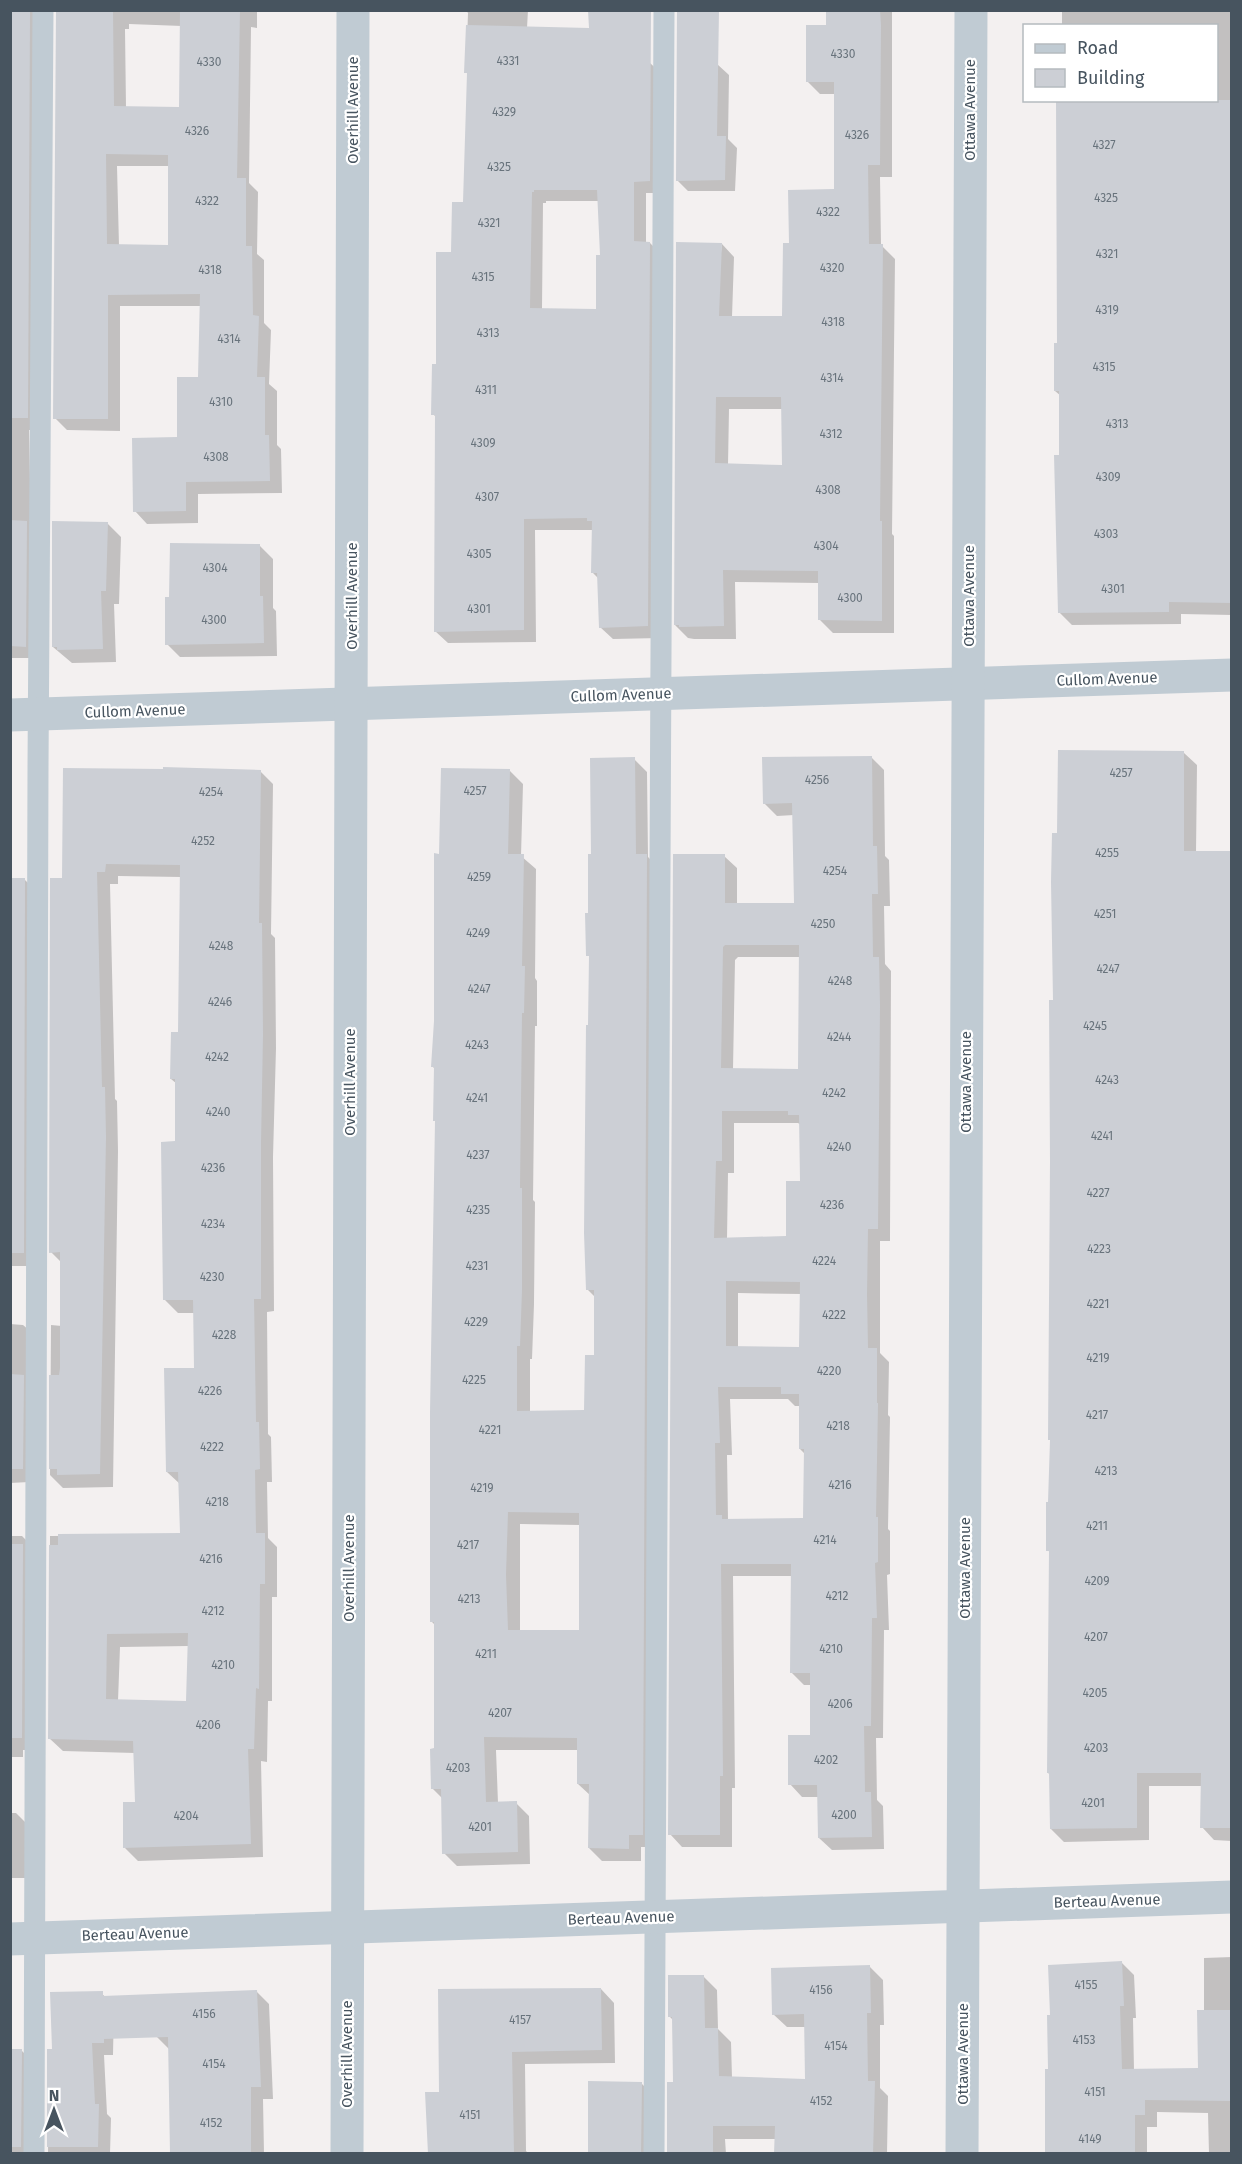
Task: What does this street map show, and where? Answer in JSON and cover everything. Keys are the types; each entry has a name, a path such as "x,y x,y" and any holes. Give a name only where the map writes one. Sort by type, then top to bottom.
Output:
{"street":[{"name":"Overhill Avenue","path":"347,2154 353,10"},
{"name":"Ottawa Avenue","path":"963,2154 971,10"},
{"name":"Cullom Avenue","path":"25,714 1232,675"},
{"name":"Berteau Avenue","path":"23,1938 1232,1897"}],"lane":[{"path":"34,2154 23,1938 25,714 43,10"},
{"path":"654,2154 664,10"}],"building":[{"path":"10,10 30,10 28,418 10,418"},
{"path":"56,10 113,10 114,106 179,107 180,10 240,10 237,178 246,178 246,246 252,246 253,315 259,316 257,377 265,377 265,435 269,435 270,481 186,482 186,511 133,512 132,438 177,437 177,377 198,377 200,294 108,295 108,419 53,419","holes":["106,154 168,155 168,245 107,244"]},
{"path":"588,10 651,10 650,181 634,182 634,241 650,242 648,626 599,628 597,573 591,573 592,521 587,521 587,518 524,519 524,630 434,632 435,415 431,415 432,364 436,364 436,252 451,252 452,202 463,202 467,73 464,73 466,25 589,28","holes":["534,190 597,190 600,255 596,255 596,309 530,308 532,192"]},
{"path":"677,10 719,10 717,136 726,136 725,180 676,181"},
{"path":"826,10 880,10 880,165 868,165 869,244 883,244 880,521 882,521 882,621 818,620 818,571 723,570 724,626 679,627 679,625 674,625 676,242 722,243 719,316 782,316 783,243 789,243 788,190 834,189 834,82 806,82 806,25 826,25","holes":["716,397 781,397 782,465 715,463"]},
{"path":"1218,100 1232,100 1232,603 1169,602 1169,612 1058,613 1054,455 1059,455 1059,391 1054,391 1054,343 1057,343 1056,102 1218,102"},
{"path":"10,520 27,521 26,647 10,646"},
{"path":"52,521 108,522 106,591 101,591 103,649 57,650 57,647 52,647"},
{"path":"170,543 260,544 260,596 263,596 264,643 165,645 165,597 169,597"},
{"path":"1058,750 1184,751 1184,851 1232,851 1232,1828 1200,1828 1201,1773 1137,1773 1137,1828 1050,1829 1049,1773 1047,1773 1049,1551 1046,1551 1050,1440 1048,1440 1049,1000 1053,1000 1051,882 1052,833 1057,833"},
{"path":"872,756 873,846 877,846 878,894 872,894 873,957 879,957 880,1005 878,1229 868,1229 867,1294 868,1348 877,1348 878,1562 875,1563 877,1618 872,1618 871,1726 864,1726 865,1792 871,1792 872,1837 818,1838 817,1785 788,1785 788,1735 810,1735 810,1673 790,1673 791,1564 721,1564 723,1776 720,1776 720,1835 668,1835 673,854 725,854 725,903 794,903 792,803 763,804 762,757","holes":["725,945 799,945 798,1069 721,1068 723,947","722,1111 788,1111 788,1115 799,1115 800,1181 786,1181 786,1236 714,1238 716,1161 722,1161","726,1281 800,1282 799,1347 726,1346","718,1387 781,1387 781,1394 799,1394 799,1449 804,1449 803,1518 722,1519 722,1515 716,1515 715,1443 720,1443"]},
{"path":"635,757 636,854 647,854 643,1835 629,1835 629,1849 588,1848 589,1784 577,1784 577,1738 484,1737 486,1802 517,1801 518,1852 442,1854 441,1789 431,1789 430,1749 434,1748 434,1622 430,1622 430,1412 435,1121 433,1121 434,1067 431,1067 434,1021 434,853 439,854 441,768 510,769 508,854 524,854 522,966 525,966 524,1013 522,1013 520,1188 522,1188 522,1290 520,1346 517,1346 517,1411 584,1410 585,1355 594,1355 594,1290 586,1290 584,1233 589,956 586,956 585,913 588,913 588,854 591,854 590,758","holes":["508,1512 579,1513 579,1630 508,1630 506,1575"]},
{"path":"163,767 261,770 259,923 262,923 263,1034 261,1299 254,1299 256,1422 259,1422 260,1469 255,1470 256,1533 265,1533 265,1584 260,1584 259,1689 256,1688 254,1749 248,1749 251,1844 123,1848 123,1802 135,1802 133,1741 48,1739 49,1545 58,1545 58,1534 180,1533 178,1472 166,1472 164,1368 194,1368 193,1300 163,1300 161,1142 175,1141 175,1079 170,1079 171,1032 178,1032 180,865 106,864 105,872 97,872 102,1087 105,1087 106,1137 100,1474 57,1475 57,1469 49,1469 49,1375 59,1375 60,1368 60,1252 49,1253 50,878 62,878 63,768 163,769","holes":["188,1633 186,1701 106,1699 107,1634"]},
{"path":"10,878 25,878 24,1253 10,1253"},
{"path":"10,1374 24,1375 23,1469 10,1469"},
{"path":"10,1544 23,1544 22,1738 10,1738"},
{"path":"1122,1961 1124,2006 1120,2006 1122,2069 1198,2068 1197,2010 1232,2010 1232,2101 1145,2100 1145,2115 1135,2115 1135,2154 1045,2154 1045,2069 1048,2069 1047,2015 1050,2015 1048,1965"},
{"path":"870,1965 871,2013 867,2013 868,2081 875,2081 873,2154 774,2154 775,2126 713,2126 713,2154 667,2154 667,2082 673,2082 672,2017 668,2017 668,1975 704,1975 705,2028 718,2028 719,2076 805,2079 804,2014 772,2015 771,1968"},
{"path":"601,1988 602,2050 512,2052 514,2154 428,2154 425,2092 439,2092 438,1989"},
{"path":"257,1990 261,2087 251,2087 251,2154 170,2154 168,2037 104,2039 104,2043 92,2043 95,2104 99,2104 98,2147 47,2147 47,2049 52,2049 50,1992 103,1991 103,1996"},
{"path":"10,2049 22,2049 21,2147 10,2147"},
{"path":"588,2081 642,2082 641,2154 588,2154"}]}
